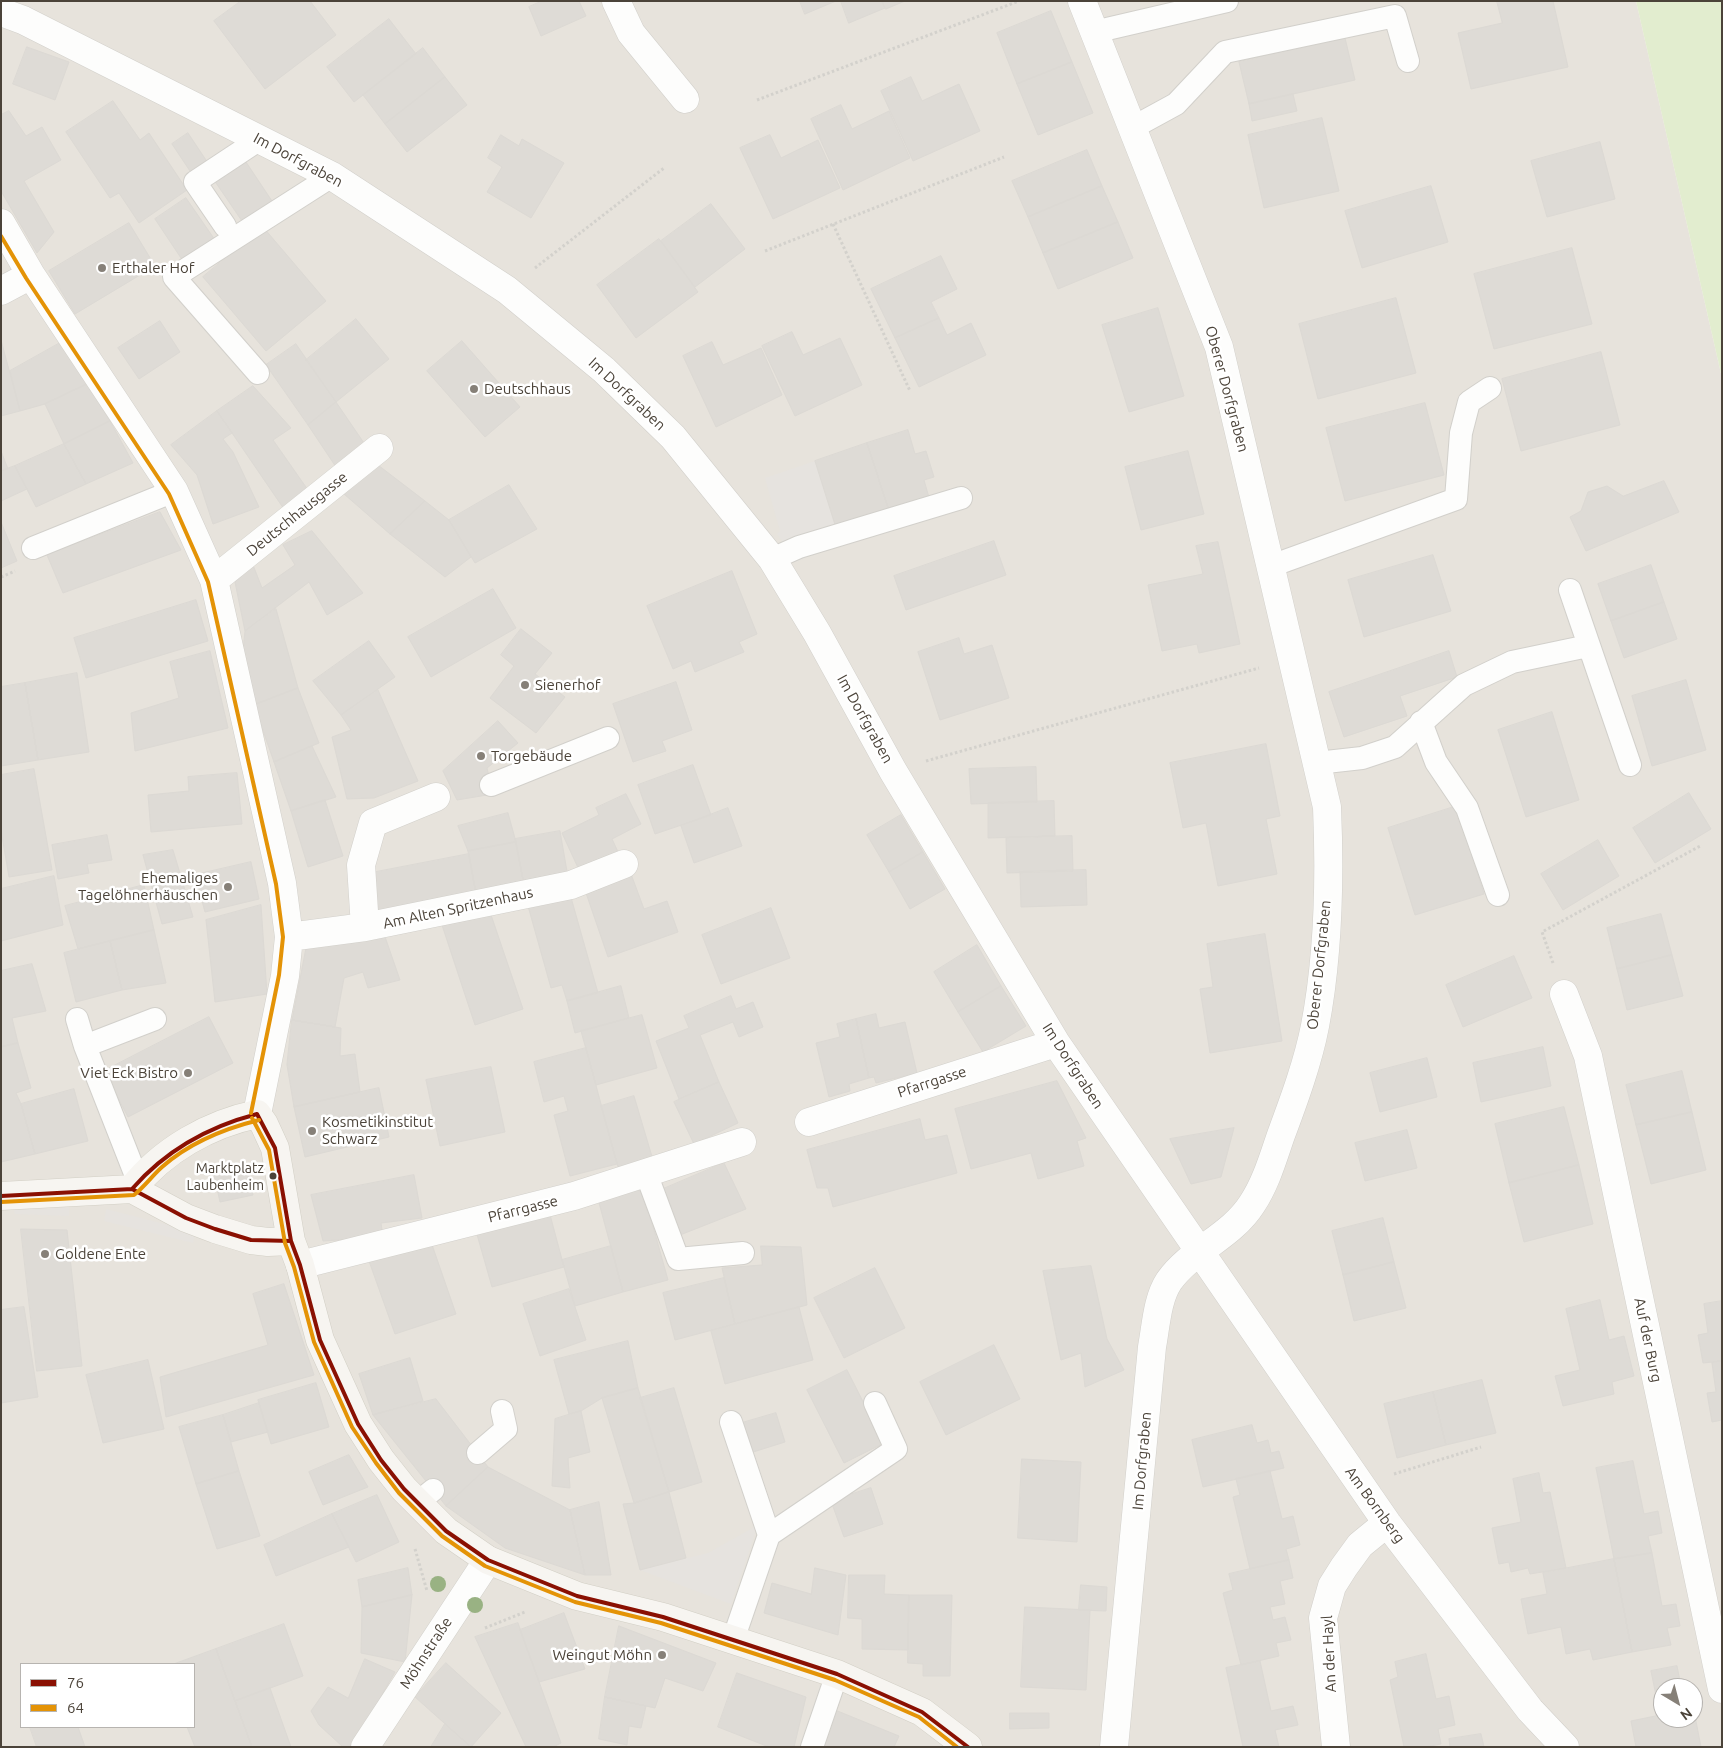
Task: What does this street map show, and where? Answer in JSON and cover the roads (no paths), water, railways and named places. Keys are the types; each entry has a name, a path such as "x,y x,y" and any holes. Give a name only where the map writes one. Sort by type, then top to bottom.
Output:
{"street":[{"path":"616,1 631,33 685,99"},
{"name":"Oberer Dorfgraben","path":"1082,1 1219,347 1328,807 1329,856 1322,967 1315,1027 1291,1108 1264,1184 1239,1222 1199,1254"},
{"name":"Im Dorfgraben","path":"1,12 23,20 332,176 507,290 604,370 674,437 772,559 817,632 893,771 1056,1043 1199,1254 1169,1281 1163,1294 1157,1317 1152,1347 1114,1747"},
{"path":"1,223 31,275 174,492 214,580 282,883 289,936 285,976 257,1114 264,1124 275,1148 295,1253 320,1340 358,1424 381,1460 425,1496 446,1531 488,1560 577,1596 663,1617 837,1674 922,1712 968,1747"},
{"path":"1,291 31,275"},
{"name":"Deutschhausgasse","path":"214,580 379,448"},
{"path":"364,927 361,865 373,823 444,795"},
{"name":"Am Alten Spritzenhaus","path":"289,936 364,927 572,885 624,864"},
{"name":"Auf der Burg","path":"1564,994 1588,1056 1722,1689"},
{"name":"Pfarrgasse","path":"809,1122 1056,1043"},
{"path":"135,1185 153,1165 175,1148 240,1118 257,1114"},
{"name":"Pfarrgasse","path":"295,1253 574,1196 742,1142"},
{"path":"1,1196 135,1185 186,1218 251,1240 268,1242 295,1253"},
{"name":"Am Bornberg","path":"1199,1254 1387,1523 1530,1710 1565,1747"},
{"name":"An der Hayl","path":"1336,1747 1323,1618 1332,1586 1344,1566 1360,1545 1387,1523"},
{"name":"Möhnstraße","path":"365,1747 488,1560"}],"lane":[{"path":"1094,32 1227,1"},
{"path":"1132,128 1176,104 1225,52 1395,16 1408,61"},
{"path":"225,226 195,182 260,139"},
{"path":"258,373 174,277 332,176"},
{"path":"1271,566 1456,500 1461,433 1469,402 1490,388"},
{"path":"33,548 174,492"},
{"path":"772,559 799,547 961,498"},
{"path":"1570,590 1630,765"},
{"path":"1317,763 1362,758 1395,747 1464,685 1512,662 1588,646"},
{"path":"1421,722 1436,762 1467,808 1498,895"},
{"path":"490,785 608,738"},
{"path":"77,1019 135,1185"},
{"path":"85,1046 155,1019"},
{"path":"646,1173 678,1259 743,1253"},
{"path":"733,1640 769,1534 896,1449 875,1404"},
{"path":"478,1453 506,1429 502,1411"},
{"path":"731,1422 769,1534"},
{"path":"812,1747 837,1674"}],"place":[{"name":"Erthaler Hof","path":"102,268"},
{"name":"Deutschhaus","path":"474,389"},
{"name":"Sienerhof","path":"525,685"},
{"name":"Torgebäude","path":"481,756"},
{"name":"Ehemaliges Tagelöhnerhäuschen","path":"228,887"},
{"name":"Viet Eck Bistro","path":"188,1073"},
{"name":"Kosmetikinstitut Schwarz","path":"312,1131"},
{"name":"Marktplatz Laubenheim","path":"273,1176"},
{"name":"Goldene Ente","path":"45,1254"},
{"name":"Weingut Möhn","path":"662,1655"}]}
